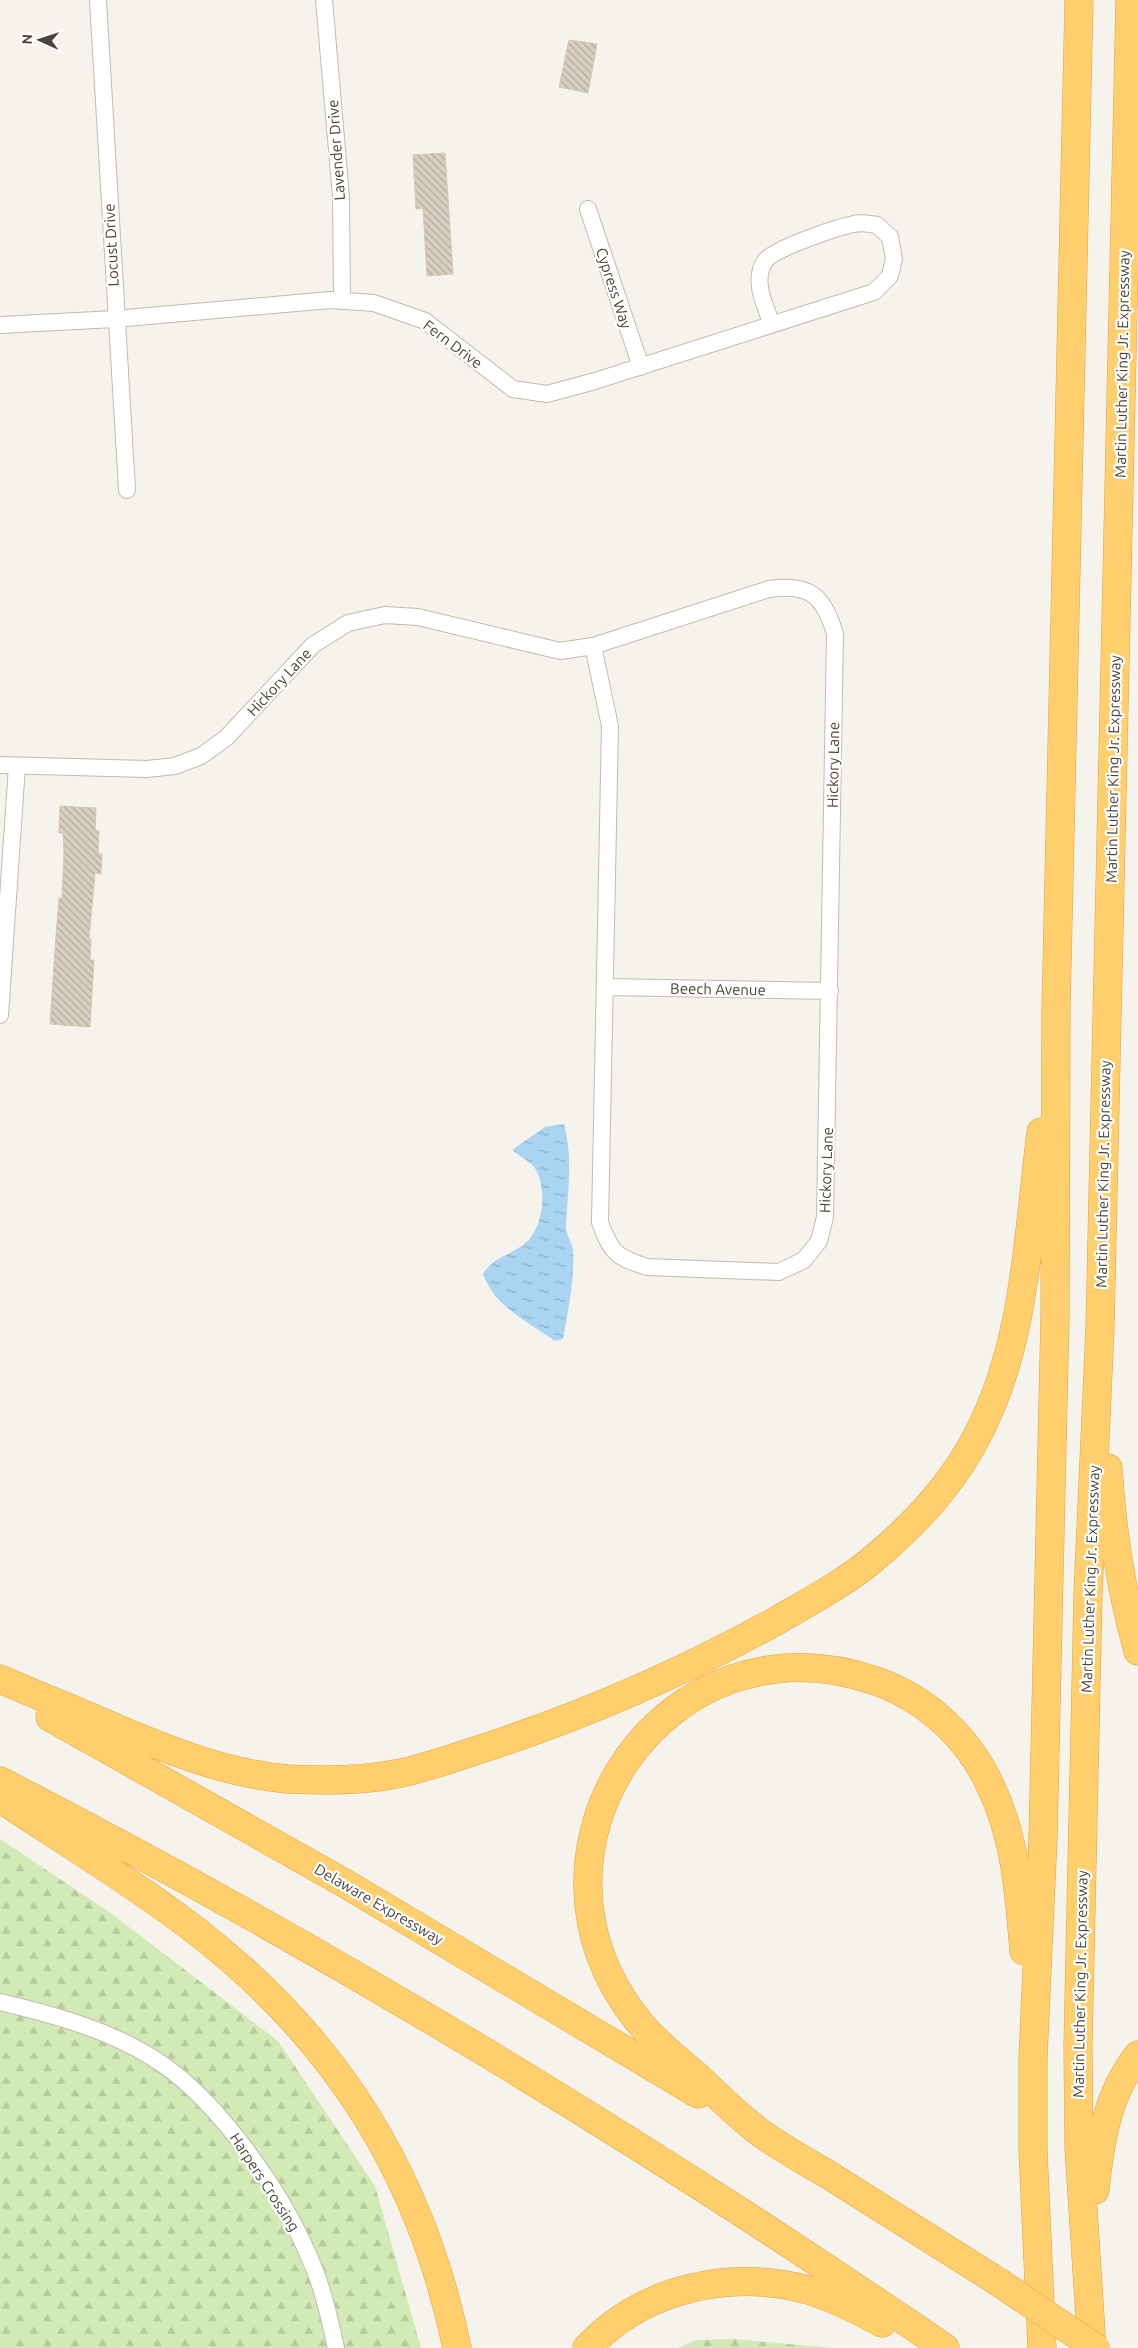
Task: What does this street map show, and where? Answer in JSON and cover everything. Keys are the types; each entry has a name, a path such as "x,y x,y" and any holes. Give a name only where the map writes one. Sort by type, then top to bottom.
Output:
{"highway":[{"path":"1042,2348 1033,2150 1033,2057 1042,1838 1054,1346 1056,1009 1080,0"},
{"name":"Martin Luther King Jr. Expressway","path":"1092,2348 1080,2148 1078,2045 1088,1594 1100,1328 1130,0"},
{"path":"0,1679 171,1751 227,1769 254,1775 312,1780 367,1778 426,1767 579,1713 708,1656 764,1628 846,1579 896,1539 939,1494 976,1439 1003,1376 1019,1308 1056,1009"},
{"path":"1100,1328 1114,1539 1124,1598 1138,1651"},
{"path":"1033,2057 1013,1855 1008,1831 997,1800 980,1766 967,1747 938,1717 902,1692 861,1676 838,1671 791,1668 747,1674 702,1692 665,1717 636,1748 613,1783 597,1819 588,1859 587,1879 591,1917 596,1939 604,1961 626,2004 654,2039 752,2127 997,2281 1096,2348"},
{"name":"Delaware Expressway","path":"0,1689 338,1879 752,2127"},
{"path":"0,1781 102,1833 236,1907 426,2018 658,2158 795,2246 945,2348"},
{"path":"0,1798 129,1883 196,1931 280,2006 326,2058 367,2116 415,2207 437,2268 458,2348"},
{"path":"1087,2256 1105,2123 1123,2078 1138,2055"},
{"path":"587,2348 622,2318 656,2299 695,2286 739,2282 785,2285 831,2298 930,2348"}],"street":[{"name":"Locust Drive","path":"98,0 115,319 127,490"},
{"name":"Lavender Drive","path":"324,0 341,196 342,301"},
{"name":"Cypress Way","path":"588,209 641,367"},
{"name":"Fern Drive","path":"0,325 115,319 342,301 374,303 425,322 513,389 547,394 641,367 874,292 890,276 894,259 890,237 877,225 855,224 777,250 765,262 760,283 762,300 772,324"},
{"name":"Hickory Lane","path":"0,765 147,769 175,766 201,756 226,738 314,645 348,623 385,615 418,617 560,651 592,646 769,588 791,586 812,593 829,613 835,634 825,1217 819,1241 804,1260 779,1272 647,1267 626,1260 609,1246 600,1222 610,726 592,646"},
{"path":"0,1015 2,921 17,766"},
{"name":"Beech Avenue","path":"606,986 830,991"},
{"name":"Harpers Crossing","path":"0,2002 38,2011 105,2034 162,2064 202,2097 237,2136 287,2213 309,2254 326,2303 336,2348"}],"green space":[{"path":"0,1839 112,1914 278,2041 375,2186 421,2348 0,2348"},
{"path":"735,2339 833,2348 678,2348 696,2340"}],"water":[{"path":"564,1124 569,1161 566,1227 573,1250 573,1272 563,1339 555,1341 503,1304 488,1285 483,1274 493,1263 526,1243 539,1222 542,1195 539,1177 534,1167 512,1150 545,1127"}],"building":[{"path":"569,40 597,44 588,93 559,87"},
{"path":"445,153 453,274 427,276 423,208 416,209 413,155"},
{"path":"60,806 96,808 95,830 99,831 98,854 102,854 101,874 95,873 89,938 91,939 90,960 94,960 90,1027 50,1024 59,898 62,898 64,852 63,833 59,833"}]}
